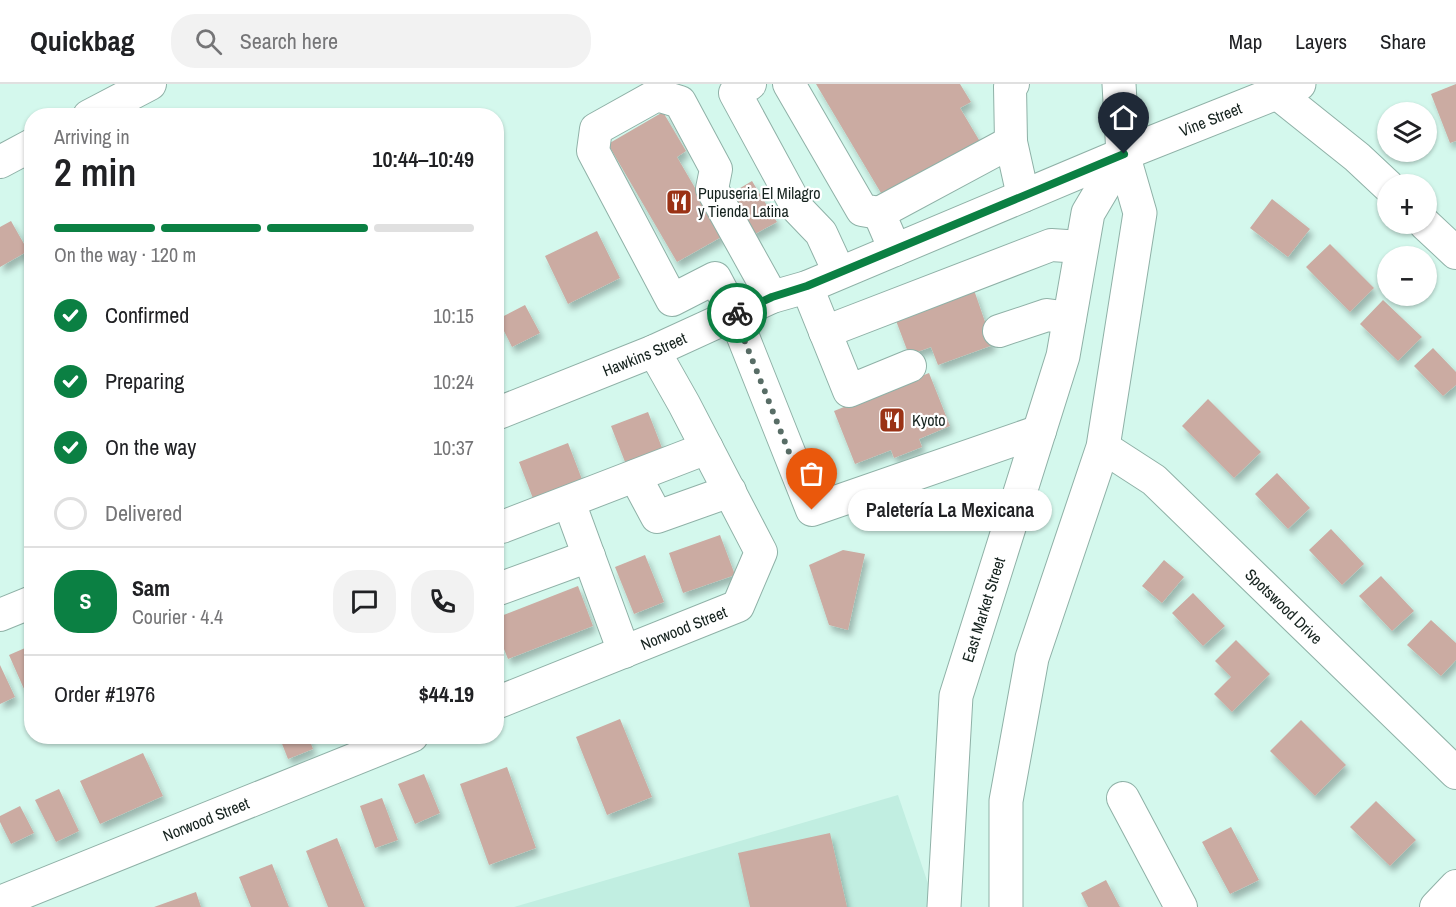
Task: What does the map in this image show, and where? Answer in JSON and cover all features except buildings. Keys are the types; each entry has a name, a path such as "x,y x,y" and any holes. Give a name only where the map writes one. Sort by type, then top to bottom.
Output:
{"main road":[{"path":"1006,907 1006,801 1032,658 1103,447 1140,213 1124,154 1119,84"},
{"name":"Vine Street","path":"1124,154 1283,87"},
{"name":"East Market Street","path":"944,907 956,696 1063,356 1088,213 1124,154"}],"street":[{"path":"104,108 150,84"},
{"path":"750,84 735,93 798,209 821,233 839,272"},
{"path":"789,84 862,210 879,213 1011,142"},
{"path":"1008,85 1011,142 1023,196"},
{"path":"1283,87 1377,176"},
{"path":"689,335 593,151 596,129 657,95 680,102 716,169 712,189 772,297"},
{"path":"0,162 24,150"},
{"name":"Hawkins Street","path":"504,411 654,351 772,297 807,286 1124,154"},
{"path":"879,213 895,250"},
{"path":"1435,234 1456,254"},
{"path":"825,332 1051,245 1082,247"},
{"path":"672,300 716,278 734,314 812,510 1040,432"},
{"path":"807,286 849,391 910,366"},
{"path":"999,331 1047,315 1070,318"},
{"name":"Norwood Street","path":"504,700 738,606 761,552 654,351"},
{"name":"Spotswood Drive","path":"1103,447 1154,480 1456,773"},
{"path":"504,521 569,502 707,448"},
{"path":"635,476 657,517 730,491"},
{"path":"569,502 624,652"},
{"path":"504,588 590,556"},
{"path":"0,615 24,605"},
{"name":"Norwood Street","path":"0,902 392,744"},
{"path":"1123,798 1181,907"},
{"path":"1436,907 1456,886"}],"shaded area":[{"path":"898,795 936,907 514,907"}],"way so far":[{"path":"737,313 734,314 812,510"}],"place":[{"name":"Pupuseria El Milagro y Tienda Latina","path":"679,202"},
{"name":"Kyoto","path":"892,420"},
{"name":"Paletería La Mexicana","path":"812,510"}],"route":[{"path":"737,313 1124,154"}]}
